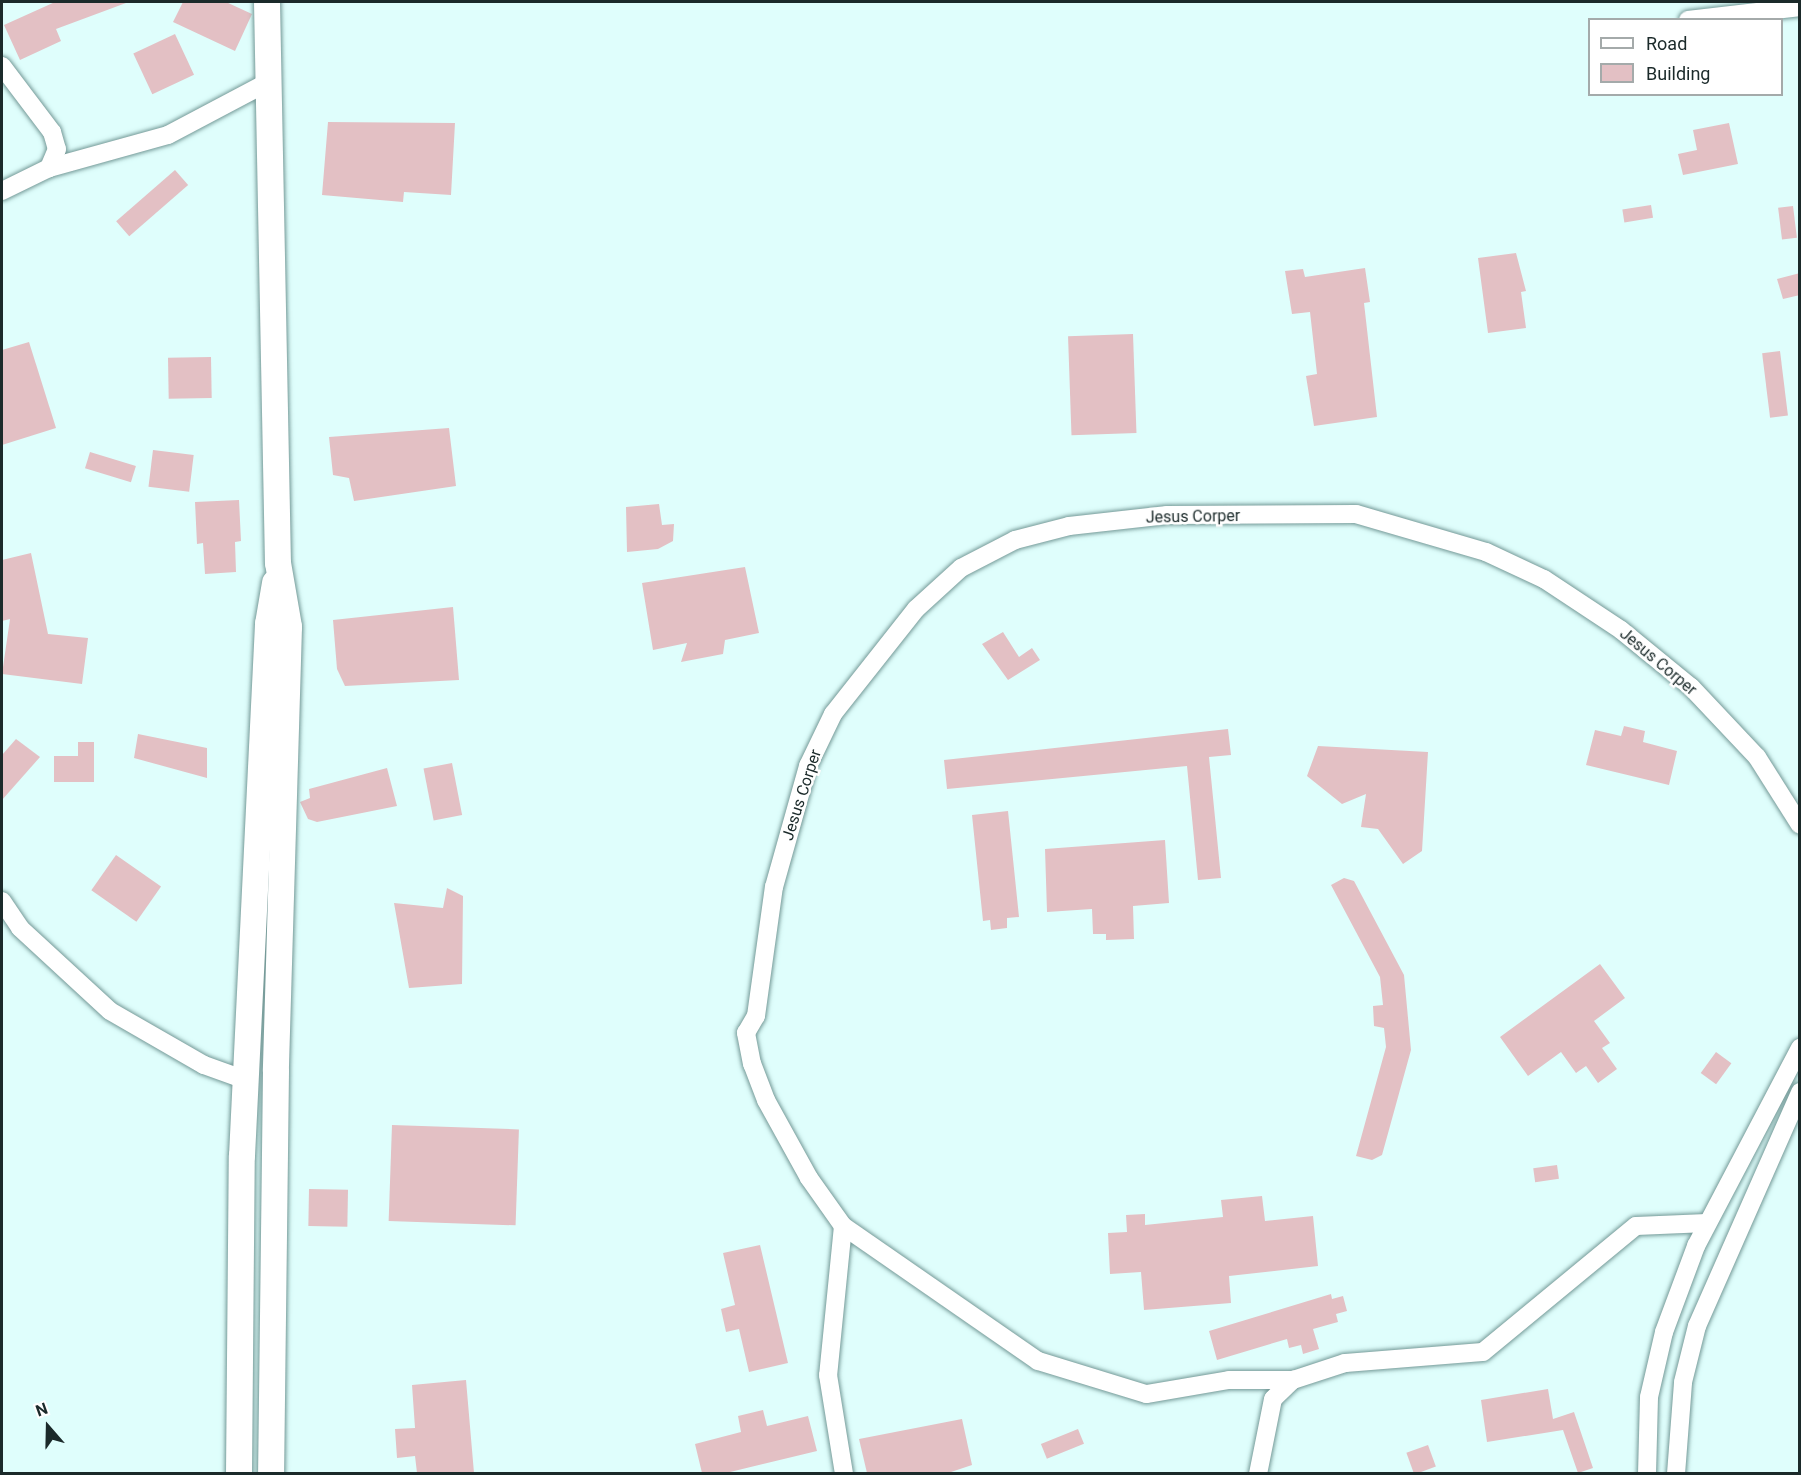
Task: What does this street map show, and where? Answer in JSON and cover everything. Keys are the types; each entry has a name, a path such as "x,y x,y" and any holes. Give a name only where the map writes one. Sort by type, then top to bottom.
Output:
{"street":[{"path":"267,2 278,562 289,627 276,1071 271,1473"},
{"path":"1707,18 1800,8"},
{"path":"2,66 52,132 57,149 49,168"},
{"path":"2,192 49,168 168,135 270,81"},
{"name":"Jesus Corper","path":"843,1226 809,1178 752,1064 746,1033 756,1016 758,988 774,887 808,766 833,714 916,609 961,568 1015,540 1069,526 1167,515 1356,514 1486,552 1544,579 1602,617 1691,687 1757,758 1800,825"},
{"path":"239,1473 246,1080 267,624 278,562"},
{"path":"2,901 20,928 110,1011 204,1065 246,1080"},
{"path":"1647,1473 1650,1397 1664,1332 1707,1223 1800,1048"},
{"path":"1676,1473 1683,1382 1697,1326 1800,1092"},
{"path":"844,1473 828,1375 843,1226 1038,1360 1146,1394 1229,1380 1293,1380 1345,1363 1482,1352 1636,1226 1707,1223"},
{"path":"1258,1473 1274,1399 1293,1380"}],"building":[{"path":"55,2 126,3 56,29 61,41 20,60 4,25"},
{"path":"183,2 226,2 252,14 235,51 173,22"},
{"path":"175,34 194,75 152,94 133,53"},
{"path":"328,122 455,123 451,195 404,192 403,202 322,195"},
{"path":"1729,123 1738,164 1683,175 1678,154 1697,150 1693,130"},
{"path":"175,170 188,185 129,236 116,221"},
{"path":"1651,205 1653,218 1624,222 1622,210"},
{"path":"1793,206 1797,238 1782,240 1778,208"},
{"path":"1516,253 1526,291 1521,292 1526,328 1488,333 1478,258"},
{"path":"1365,268 1370,302 1364,303 1377,417 1314,426 1306,376 1317,374 1310,312 1292,314 1285,271 1303,269 1305,277"},
{"path":"1800,273 1800,295 1783,299 1777,279"},
{"path":"1133,334 1136,433 1071,435 1068,336"},
{"path":"29,342 56,428 2,445 2,350"},
{"path":"1780,351 1788,416 1770,418 1762,353"},
{"path":"211,357 212,398 169,399 168,358"},
{"path":"449,428 456,486 354,501 349,478 333,475 329,437"},
{"path":"153,450 194,455 189,492 148,487"},
{"path":"90,452 136,466 131,482 85,468"},
{"path":"239,500 241,541 235,542 236,572 205,574 203,543 197,544 195,502"},
{"path":"659,504 662,525 674,524 673,541 658,549 627,552 626,507"},
{"path":"31,553 48,634 88,638 82,684 2,674 10,619 2,621 2,560"},
{"path":"745,567 759,633 725,640 723,654 681,662 687,643 653,650 642,583"},
{"path":"453,607 459,680 345,686 337,669 333,620"},
{"path":"1003,632 1019,657 1032,648 1040,660 1008,680 982,644"},
{"path":"1624,726 1645,731 1643,742 1677,751 1669,785 1586,765 1595,730 1621,736"},
{"path":"1228,729 1231,755 1209,757 1221,878 1198,880 1187,766 947,789 944,760"},
{"path":"138,734 207,748 207,778 134,758"},
{"path":"16,739 40,757 2,800 2,755"},
{"path":"78,742 94,742 94,782 54,782 54,756 78,756"},
{"path":"1318,746 1428,752 1422,851 1403,864 1378,829 1361,827 1366,794 1342,804 1307,776"},
{"path":"452,763 462,815 434,821 424,769"},
{"path":"387,768 397,806 317,822 308,819 300,802 310,798 309,789"},
{"path":"1008,811 1019,917 1007,918 1007,928 991,930 990,920 983,921 972,815"},
{"path":"1165,840 1169,903 1133,906 1134,939 1106,940 1106,934 1093,934 1092,909 1047,912 1045,849"},
{"path":"116,855 161,887 136,922 91,890"},
{"path":"1344,878 1354,881 1404,975 1411,1050 1382,1155 1372,1160 1356,1156 1386,1047 1384,1028 1374,1026 1373,1006 1383,1005 1380,977 1331,885"},
{"path":"447,888 463,896 462,984 409,988 394,903 443,908"},
{"path":"1600,964 1625,998 1594,1021 1610,1043 1602,1048 1617,1069 1598,1083 1586,1066 1576,1073 1561,1052 1528,1076 1500,1037"},
{"path":"1716,1052 1731,1063 1716,1084 1701,1073"},
{"path":"392,1125 519,1129 516,1225 389,1221"},
{"path":"1557,1165 1559,1179 1535,1182 1533,1168"},
{"path":"309,1189 348,1190 347,1227 308,1226"},
{"path":"1262,1196 1265,1221 1313,1216 1318,1266 1229,1276 1231,1303 1144,1310 1141,1272 1110,1274 1108,1233 1127,1232 1126,1215 1145,1214 1145,1225 1223,1217 1221,1200"},
{"path":"760,1245 788,1363 749,1372 739,1329 726,1332 721,1309 735,1305 723,1253"},
{"path":"1331,1294 1332,1299 1343,1296 1347,1311 1336,1314 1338,1322 1313,1329 1319,1349 1303,1354 1301,1345 1289,1348 1287,1339 1217,1360 1209,1331"},
{"path":"466,1380 474,1473 417,1473 415,1456 397,1458 395,1429 415,1428 412,1385"},
{"path":"1548,1389 1553,1419 1574,1412 1593,1468 1578,1473 1563,1430 1487,1442 1481,1400"},
{"path":"763,1410 767,1426 808,1416 817,1451 726,1473 702,1473 695,1444 741,1432 738,1416"},
{"path":"962,1419 972,1465 948,1473 867,1473 859,1439"},
{"path":"1078,1429 1084,1444 1047,1459 1041,1444"},
{"path":"1428,1445 1436,1467 1414,1474 1406,1453"}]}
